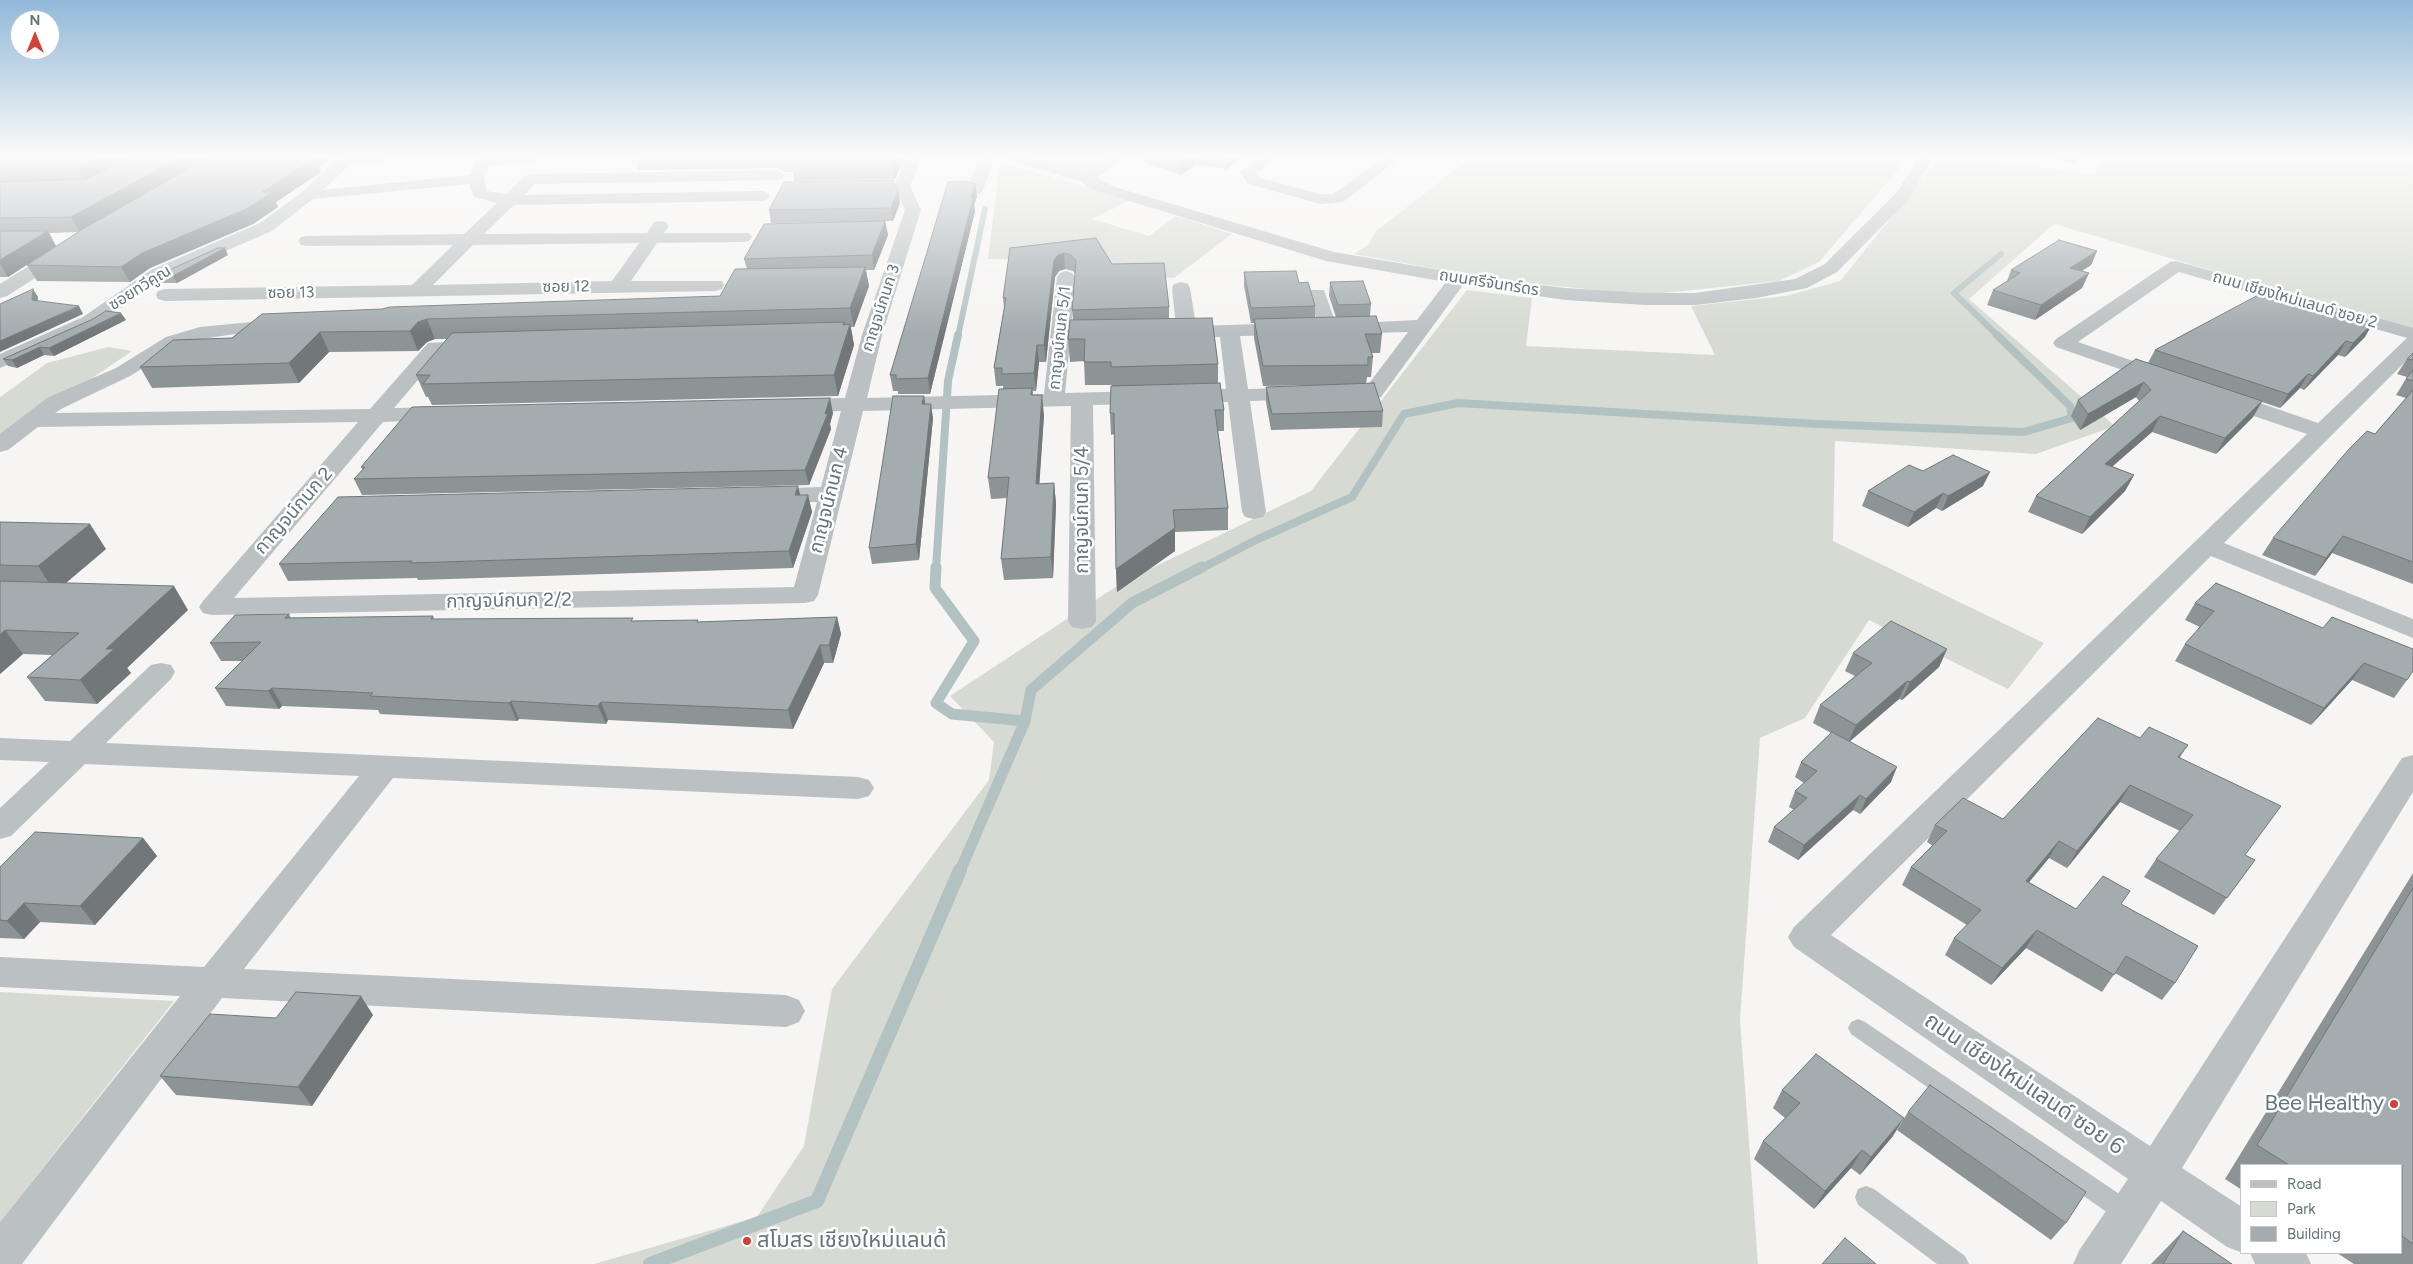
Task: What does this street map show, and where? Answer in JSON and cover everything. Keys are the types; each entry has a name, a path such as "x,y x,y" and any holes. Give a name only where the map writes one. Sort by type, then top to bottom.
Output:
{"street":[{"name":"ซอยทวีคูณ","path":"0,362 90,321 157,274 266,227 281,216"},
{"path":"417,290 493,216"},
{"path":"618,286 667,216"},
{"name":"กาญจน์กนก 3","path":"852,405 862,335 891,278 911,216"},
{"name":"ถนนศรีจันทร์ดร","path":"1195,216 1332,257 1458,279 1566,294 1645,299 1695,299 1756,292 1800,284 1831,268 1883,216"},
{"path":"889,228 908,228"},
{"path":"307,241 742,237"},
{"path":"0,292 75,242 56,239"},
{"name":"ถนน เชียงใหม่แลนด์ ซอย 2","path":"2322,432 2063,343 2176,266 2413,334"},
{"name":"กาญจน์กนก 5/1","path":"1054,400 1066,276"},
{"path":"871,279 891,278"},
{"path":"773,406 1373,392 1458,279"},
{"name":"ซอย 12","path":"417,290 715,285"},
{"path":"1181,288 1187,332"},
{"name":"ซอย 13","path":"164,295 417,290"},
{"path":"1317,294 1328,328"},
{"path":"0,445 55,403 114,377 162,346 186,336 235,328 298,324"},
{"path":"1158,332 1423,326"},
{"path":"1229,331 1254,512"},
{"path":"1060,335 1128,333"},
{"path":"2413,343 2207,545 2413,629"},
{"name":"กาญจน์กนก 2","path":"212,607 435,347 494,345"},
{"name":"กาญจน์กนก 5/4","path":"1082,399 1082,621"},
{"name":"กาญจน์กนก 4","path":"805,595 852,405"},
{"path":"31,420 152,420 465,413"},
{"path":"742,496 830,494"},
{"path":"299,506 328,505"},
{"name":"ถนน เชียงใหม่แลนด์ ซอย 6","path":"2207,545 1806,937 2240,1231"},
{"name":"กาญจน์กนก 2/2","path":"212,607 805,595"},
{"path":"0,827 161,672"},
{"path":"0,748 858,788"},
{"path":"0,1257 213,982 385,766"},
{"path":"2095,1264 2156,1173 2413,766"},
{"path":"0,972 786,1011"},
{"path":"2273,1254 2288,1264"}],"lane":[{"path":"1858,1028 2128,1214"},
{"path":"1866,1197 1957,1264"}],"green space":[{"path":"993,216 1098,216 1092,219 1149,236 1176,216 1232,234 1174,278 1091,273 1094,259 988,259"},
{"path":"1395,216 1858,216 1819,262 1779,281 1645,295 1497,280 1354,254 1368,245 1376,231"},
{"path":"1892,216 2413,216 2413,330 2054,224 1969,299 2115,426 2036,454 1835,441 1833,541 2044,643 2008,689 1869,620 1805,718 1760,738 1740,1020 1758,1264 594,1264 757,1217 804,1146 832,989 989,780 994,742 950,696 1123,582 1311,491 1467,290 1532,298 1526,346 1715,355 1691,306 1786,296 1840,281"},
{"path":"108,347 132,351 0,441 0,397 47,363"},
{"path":"0,992 174,1001 0,1222"}],"building":[{"path":"0,216 73,216 71,217 0,218"},
{"path":"106,216 229,216 142,253 121,267 27,265"},
{"path":"938,216 969,216 928,378 896,379 896,375 890,375"},
{"path":"885,221 872,255 744,259 764,224"},
{"path":"0,231 48,231 0,260"},
{"path":"1096,238 1112,264 1164,263 1169,307 1072,310 1076,261 1071,255 1064,253 1058,255 1054,260 1044,345 1037,345 1034,373 1002,374 1002,368 994,368 1006,298 1003,298 1010,248"},
{"path":"2059,240 2097,251 2070,268 2089,273 2041,305 1993,290 2020,273 2011,270"},
{"path":"218,248 225,248 173,276 156,276"},
{"path":"865,267 850,308 427,319 418,322 410,331 320,332 289,363 140,367 173,340 232,338 262,314 382,309 390,307 720,296 735,269"},
{"path":"1296,271 1299,283 1308,282 1315,306 1251,308 1244,272"},
{"path":"1363,281 1371,304 1338,305 1330,282"},
{"path":"33,289 32,300 79,306 0,341 0,304"},
{"path":"2262,293 2373,323 2353,343 2346,341 2313,376 2308,374 2288,394 2155,350"},
{"path":"106,311 121,313 49,348 40,347 12,360 3,359 93,319"},
{"path":"1376,316 1382,334 1365,334 1373,357 1368,357 1368,365 1263,366 1254,319"},
{"path":"1212,318 1218,364 1111,367 1111,362 1084,362 1085,339 1068,339 1070,320"},
{"path":"844,322 843,325 850,324 834,375 423,384 430,375 416,375 452,333"},
{"path":"2413,353 2413,360 2407,359"},
{"path":"2136,359 2262,401 2225,438 2160,416 2105,464 2134,475 2090,517 2036,496 2151,390 2144,382 2088,414 2078,400"},
{"path":"2413,370 2413,381 2406,379"},
{"path":"1220,383 1224,410 1215,410 1228,508 1173,510 1175,528 1116,569 1114,413 1110,413 1111,386"},
{"path":"1374,383 1383,411 1272,414 1266,387"},
{"path":"1032,388 1031,395 1042,395 1036,484 1054,483 1051,557 1001,559 1009,477 988,478 999,389"},
{"path":"2413,390 2413,562 2343,536 2326,558 2273,538 2349,449 2367,431 2375,434"},
{"path":"893,396 924,396 922,404 931,404 916,544 869,548"},
{"path":"830,398 825,414 828,413 805,470 354,479 365,467 361,467 412,407"},
{"path":"1953,455 1990,472 1948,496 1943,493 1914,512 1868,491 1909,465 1923,471"},
{"path":"798,486 795,495 808,495 789,551 410,563 412,561 279,564 338,497"},
{"path":"0,522 90,524 38,566 0,565"},
{"path":"0,581 174,586 106,649 114,649 80,680 27,677 79,633 5,630 0,635"},
{"path":"2216,583 2323,628 2332,617 2413,649 2413,671 2407,680 2364,663 2324,708 2185,644 2214,611 2195,603"},
{"path":"289,614 285,618 433,616 431,619 633,618 631,621 698,620 697,622 837,617 829,645 820,645 788,710 601,702 598,706 511,701 509,703 370,696 373,693 272,688 268,691 215,688 261,642 210,643 235,615"},
{"path":"1891,621 1947,649 1910,682 1907,681 1856,725 1820,705 1872,663 1853,653"},
{"path":"2098,718 2140,738 2149,727 2188,745 2178,757 2281,806 2245,855 2255,860 2227,898 2156,859 2193,815 2130,785 2077,851 2059,841 2026,881 2076,909 2103,876 2130,891 2121,904 2198,946 2175,983 2126,956 2114,975 2037,930 2002,968 1954,938 1981,910 1911,867 1947,831 1935,825 1963,798 2003,819"},
{"path":"1832,732 1897,767 1866,799 1860,795 1804,845 1774,827 1807,798 1795,791 1817,771 1801,762"},
{"path":"35,832 143,838 80,906 24,903 7,921 0,920 0,867"},
{"path":"2413,888 2413,1244 2403,1237 2403,1164 2287,1164 2257,1145"},
{"path":"296,992 361,996 298,1087 160,1076 210,1014 276,1018"},
{"path":"1816,1054 1904,1118 1871,1157 1862,1150 1825,1191 1763,1141 1800,1103 1782,1090"},
{"path":"1930,1085 2086,1192 2066,1223 1908,1112"},
{"path":"2183,1231 2232,1264 2163,1264"},
{"path":"1845,1238 1876,1264 1822,1264"}],"waterway":[{"path":"958,336 984,216"},
{"path":"1998,336 1954,293 2001,254"},
{"path":"936,569 948,381 958,335"},
{"path":"1200,569 1256,540 1352,497 1404,414 1458,403 1818,424 2024,432 2072,418 2070,406 1997,335"},
{"path":"936,567 935,588 974,641 936,703 952,714 1025,721"},
{"path":"1025,721 1031,690 1132,603 1202,567"},
{"path":"960,871 1025,721"},
{"path":"650,1264 817,1201 960,870"}],"place":[{"name":"Bee Healthy","path":"2394,1104"},
{"name":"สโมสร เชียงใหม่แลนด้","path":"747,1241"}]}
